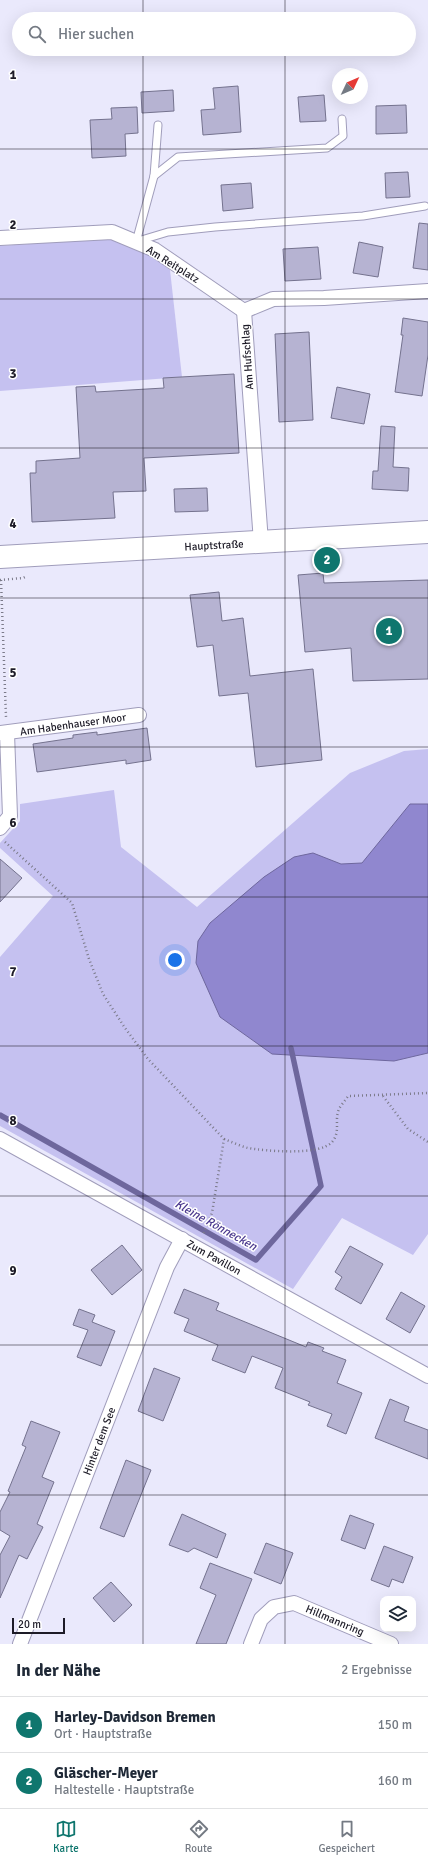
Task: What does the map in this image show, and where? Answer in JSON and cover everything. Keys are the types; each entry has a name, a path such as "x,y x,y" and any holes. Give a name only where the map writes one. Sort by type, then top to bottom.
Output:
{"main road":[{"name":"Hauptstraße","path":"0,557 428,532"}],"street":[{"name":"Am Reitplatz","path":"0,238 112,232 155,250 244,311"},
{"name":"Am Hufschlag","path":"261,542 244,311 273,299 324,298 428,291"},
{"name":"Am Habenhauser Moor","path":"0,828 10,816 4,733 139,715"},
{"name":"Zum Pavillon","path":"0,1139 428,1376"},
{"name":"Hinter dem See","path":"20,1644 167,1267 182,1239"},
{"name":"Hillmannring","path":"251,1644 261,1619 274,1607 294,1603 391,1644"}],"lane":[{"path":"154,176 178,157 327,148 343,136 342,119"},
{"path":"136,242 154,176 158,125"},
{"path":"136,242 168,232 363,216 425,206"}],"path":[{"name":"Am Habenhauser Moor","path":"1,580 4,733"},
{"path":"0,838 72,903 89,959 104,994 120,1021 148,1059 224,1139 247,1148 302,1151 325,1147 332,1142 337,1134 339,1110 348,1096 383,1096 428,1093"},
{"path":"383,1096 408,1129 428,1142"},
{"path":"202,1238 212,1213 224,1139"}],"shaded area":[{"path":"116,238 146,251 170,270 182,377 0,391 0,246"},
{"path":"428,749 428,1234 413,1255 342,1218 293,1289 0,1126 0,957 53,896 0,848 0,843 20,821 20,804 114,790 121,847 197,907 350,773 404,751"},
{"path":"410,804 428,804 428,1053 394,1061 272,1054 220,1017 196,963 198,941 210,923 264,877 294,857 313,853 341,864 362,863"}],"building":[{"path":"238,86 241,132 203,135 201,110 215,109 213,88"},
{"path":"173,90 174,111 142,113 141,92"},
{"path":"324,95 326,121 300,122 298,97"},
{"path":"406,105 407,133 376,134 376,106"},
{"path":"137,107 138,133 125,134 126,156 92,158 90,120 112,119 111,108"},
{"path":"408,172 410,197 386,198 385,173"},
{"path":"251,183 253,208 223,211 221,185"},
{"path":"419,223 428,224 428,270 413,268"},
{"path":"359,242 383,247 378,277 353,273"},
{"path":"318,247 321,279 285,281 283,249"},
{"path":"403,318 428,322 428,355 422,396 395,392 403,335 401,335"},
{"path":"309,332 313,420 279,422 275,334"},
{"path":"234,374 239,453 144,458 146,491 113,492 115,518 32,522 30,473 36,473 36,461 80,458 76,387 95,386 96,392 164,388 163,378"},
{"path":"337,387 370,394 364,424 331,418"},
{"path":"381,426 395,427 393,467 409,468 408,491 372,489 373,471 378,471"},
{"path":"207,488 208,511 175,512 174,489"},
{"path":"323,573 324,583 428,580 428,679 353,681 351,648 305,652 298,575"},
{"path":"219,592 222,621 243,618 250,676 313,669 322,760 256,767 248,693 219,696 213,645 197,647 190,595"},
{"path":"147,728 151,760 126,764 126,760 37,772 33,744 73,738 73,735 97,732 97,735"},
{"path":"0,859 22,878 0,902"},
{"path":"122,1245 142,1270 112,1295 91,1270"},
{"path":"350,1246 383,1264 361,1304 335,1289 342,1277 335,1272"},
{"path":"184,1289 219,1303 216,1310 306,1347 308,1342 324,1348 322,1351 346,1360 337,1383 362,1393 346,1434 327,1426 332,1414 308,1405 310,1402 275,1388 283,1368 252,1356 245,1373 212,1360 218,1345 184,1331 189,1319 174,1313"},
{"path":"401,1292 425,1306 410,1333 386,1319"},
{"path":"79,1309 95,1315 92,1322 115,1331 101,1366 77,1357 88,1330 73,1325"},
{"path":"154,1368 180,1378 163,1421 138,1411"},
{"path":"390,1399 409,1407 404,1421 428,1430 428,1459 375,1438"},
{"path":"31,1421 60,1432 42,1477 54,1482 37,1524 43,1527 27,1559 19,1555 0,1598 0,1555 10,1536 0,1530 0,1512 10,1492 8,1491 26,1447 22,1445"},
{"path":"126,1460 151,1470 124,1537 100,1528"},
{"path":"182,1514 226,1534 217,1558 194,1548 188,1552 169,1545"},
{"path":"350,1515 374,1524 365,1549 341,1540"},
{"path":"266,1543 293,1553 281,1584 254,1573"},
{"path":"384,1546 413,1557 403,1583 392,1579 389,1587 371,1580"},
{"path":"210,1563 252,1579 226,1644 196,1644 216,1595 200,1588"},
{"path":"111,1582 132,1605 114,1622 93,1598"}],"waterway":[{"name":"Kleine Rönnecken","path":"0,1115 256,1260 321,1186 291,1048"}],"place":[{"name":"Gläscher-Meyer","path":"327,560"},
{"name":"Harley-Davidson Bremen","path":"389,631"}]}
